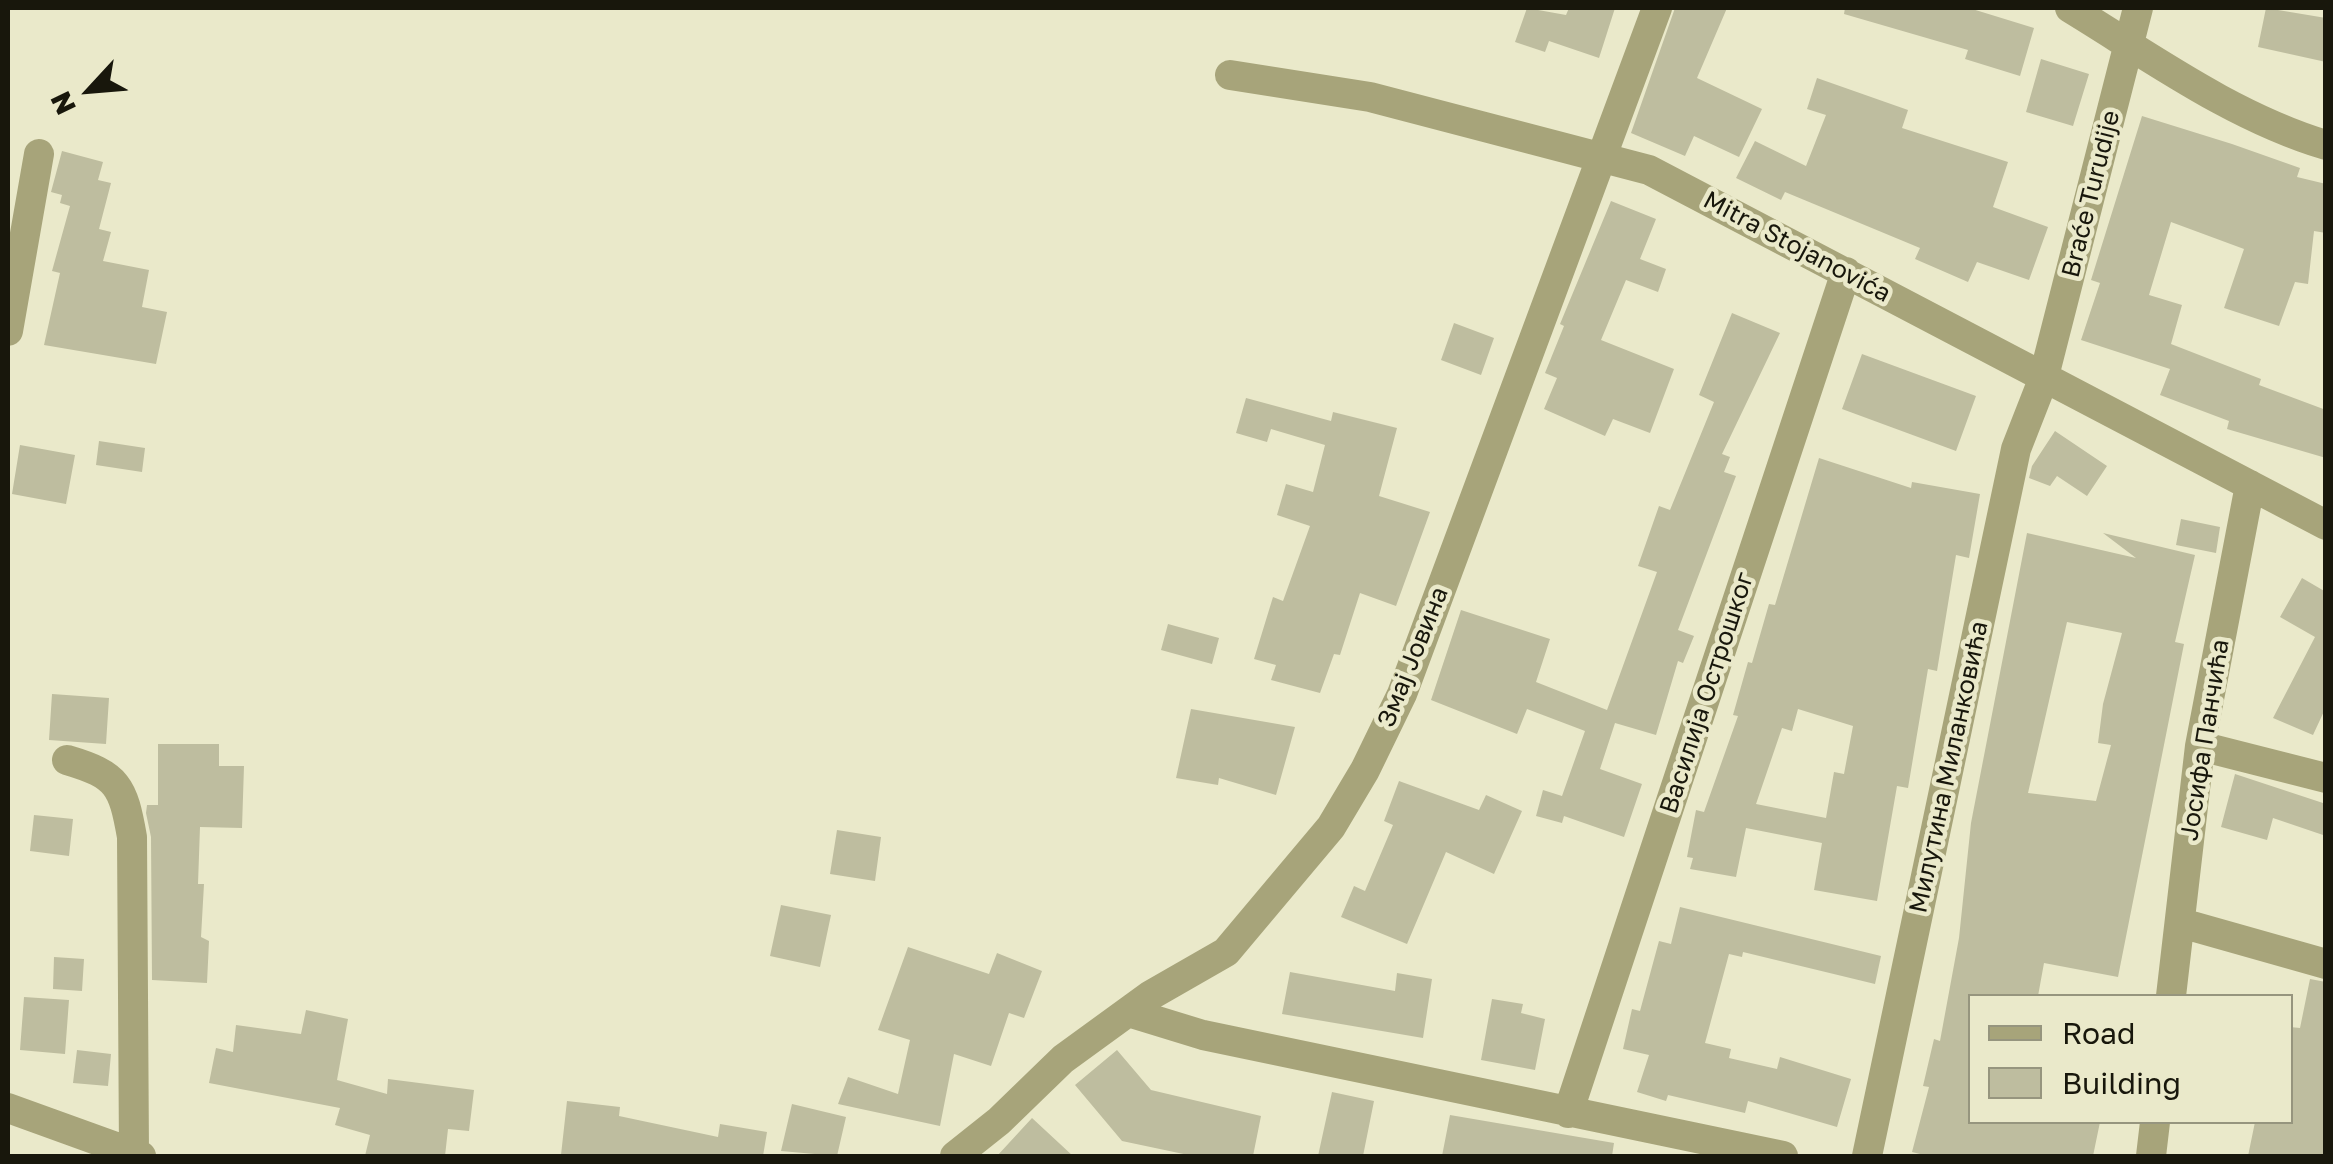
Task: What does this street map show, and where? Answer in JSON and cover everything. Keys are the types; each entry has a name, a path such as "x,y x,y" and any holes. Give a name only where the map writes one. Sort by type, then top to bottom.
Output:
{"street":[{"name":"Змај Јовина","path":"954,1156 999,1121 1063,1059 1128,1012 1226,952 1331,827 1365,770 1402,694 1598,157 1657,8"},
{"path":"2070,8 2288,134 2326,145"},
{"name":"Braće Turudije","path":"2043,380 2138,8"},
{"name":"Mitra Stojanovića","path":"1230,75 1370,97 1648,170 2326,525"},
{"path":"8,331 39,154"},
{"name":"Василија Острошког","path":"1568,1113 1846,272"},
{"name":"Милутина Миланковића","path":"1867,1156 2016,449 2043,380"},
{"name":"Јосифа Панчића","path":"2171,994 2200,746 2250,485"},
{"path":"2200,746 2326,778"},
{"path":"8,1108 137,1155 132,837 124,795 104,770 67,760"},
{"path":"2181,924 2326,964"},
{"path":"1128,1012 1203,1036 1783,1156"},
{"path":"2151,1156 2155,1124"}],"building":[{"path":"1527,8 1566,15 1569,8 1615,8 1599,58 1549,41 1545,52 1515,42"},
{"path":"1675,8 1727,8 1697,78 1762,109 1739,157 1694,136 1685,156 1631,133"},
{"path":"1845,8 1969,8 2034,28 2020,76 1965,59 1968,50 1844,14"},
{"path":"2266,8 2326,18 2326,62 2258,47"},
{"path":"2041,59 2089,74 2073,126 2026,112"},
{"path":"1817,78 1908,110 1902,128 2008,162 1993,207 2048,227 2029,280 1977,262 1968,282 1915,259 1920,248 1785,192 1781,200 1736,178 1755,141 1806,166 1826,115 1807,109"},
{"path":"2142,116 2300,168 2297,177 2326,184 2326,233 2314,231 2308,284 2295,282 2279,326 2224,308 2244,249 2171,222 2149,295 2182,305 2171,344 2261,379 2259,385 2326,410 2326,458 2227,429 2229,421 2160,395 2170,369 2081,340 2100,283 2091,280"},
{"path":"62,151 103,162 98,180 111,183 99,229 111,232 103,261 149,270 142,307 167,312 156,364 44,345 60,273 52,271 70,206 60,203 62,195 51,192"},
{"path":"1611,201 1656,219 1640,259 1666,269 1658,292 1626,280 1601,340 1674,369 1650,433 1613,419 1605,436 1544,409 1557,378 1545,373 1564,326 1560,324"},
{"path":"1732,313 1780,333 1722,454 1730,457 1724,472 1736,476 1678,630 1694,636 1683,663 1678,661 1656,735 1615,723 1600,769 1642,784 1624,837 1564,816 1562,823 1536,816 1543,790 1562,796 1585,731 1527,709 1517,734 1431,700 1461,610 1550,639 1536,682 1607,710 1657,572 1638,566 1659,506 1670,510 1714,402 1699,395"},
{"path":"1454,323 1494,338 1481,375 1441,360"},
{"path":"1862,354 1976,396 1956,451 1842,409"},
{"path":"1246,398 1331,421 1333,412 1397,428 1379,496 1430,512 1396,606 1360,593 1340,655 1334,654 1320,693 1271,680 1276,665 1254,659 1273,597 1283,601 1310,526 1277,515 1286,484 1313,492 1325,445 1271,429 1267,442 1236,433"},
{"path":"2055,431 2107,466 2087,496 2057,476 2050,486 2029,478 2032,466"},
{"path":"99,441 145,448 142,472 96,465"},
{"path":"20,445 75,455 66,504 12,494"},
{"path":"1819,458 1911,488 1912,482 1980,494 1969,558 1956,555 1937,671 1928,669 1908,788 1897,786 1877,901 1814,890 1822,843 1746,828 1736,877 1690,869 1693,858 1687,857 1696,810 1704,812 1738,716 1733,715 1748,662 1752,663 1769,604 1775,605","holes":["1798,709 1853,726 1844,774 1834,772 1826,818 1756,804 1782,728 1792,731"]},
{"path":"2181,519 2220,527 2216,553 2176,545"},
{"path":"2027,533 2136,558 2103,533 2195,555 2175,642 2184,644 2118,977 2044,963 2038,994 1968,994 1968,1124 2100,1124 2093,1156 1928,1156 1912,1152 1929,1087 1923,1086 1934,1039 1940,1041 1959,938 1971,823","holes":["2067,622 2122,633 2103,704 2098,743 2111,745 2096,801 2028,793"]},
{"path":"2302,578 2326,592 2326,707 2313,735 2273,718 2315,637 2280,617"},
{"path":"1168,624 1219,638 1212,664 1161,650"},
{"path":"52,694 109,698 106,744 49,740"},
{"path":"1191,709 1295,727 1276,795 1219,778 1218,785 1176,778"},
{"path":"158,744 219,744 219,766 244,766 242,828 200,827 198,884 204,884 201,937 209,941 207,983 152,980 151,837 146,813 147,805 158,805"},
{"path":"2235,774 2326,804 2326,836 2273,818 2267,840 2221,827"},
{"path":"1399,781 1479,810 1486,795 1522,811 1494,874 1446,852 1407,944 1341,917 1354,886 1365,891 1393,825 1384,821"},
{"path":"34,815 73,819 69,856 30,851"},
{"path":"837,830 881,837 875,881 830,874"},
{"path":"781,905 831,915 820,967 770,956"},
{"path":"1680,907 1881,956 1875,984 1743,952 1742,957 1729,954 1705,1043 1731,1049 1729,1058 1777,1069 1780,1057 1851,1079 1837,1127 1748,1101 1745,1113 1668,1095 1666,1101 1637,1092 1649,1055 1623,1049 1632,1009 1640,1011 1659,941 1671,944"},
{"path":"908,947 989,974 997,953 1042,971 1024,1018 1009,1013 991,1066 954,1054 940,1126 838,1104 848,1077 898,1094 910,1040 878,1030"},
{"path":"54,957 84,959 82,991 53,989"},
{"path":"1290,972 1395,991 1397,973 1432,979 1423,1038 1282,1014"},
{"path":"2310,979 2326,982 2326,1156 2248,1156 2255,1124 2293,1124 2293,1027 2300,1028"},
{"path":"24,997 69,1000 65,1054 20,1050"},
{"path":"1492,999 1523,1004 1521,1013 1545,1019 1535,1070 1481,1060"},
{"path":"306,1010 348,1019 337,1080 387,1094 388,1079 474,1090 469,1131 448,1129 445,1156 365,1156 370,1135 335,1125 340,1108 209,1083 216,1048 233,1052 236,1025 301,1034"},
{"path":"77,1050 111,1054 108,1086 73,1083"},
{"path":"1117,1050 1151,1090 1261,1116 1253,1156 1193,1156 1122,1141 1075,1085"},
{"path":"1332,1092 1374,1101 1363,1156 1318,1156"},
{"path":"567,1101 620,1107 619,1116 718,1137 720,1124 767,1132 763,1156 561,1155"},
{"path":"792,1104 846,1117 837,1156 781,1151"},
{"path":"1450,1115 1614,1143 1612,1156 1442,1156"},
{"path":"1032,1118 1073,1156 997,1156"}]}
